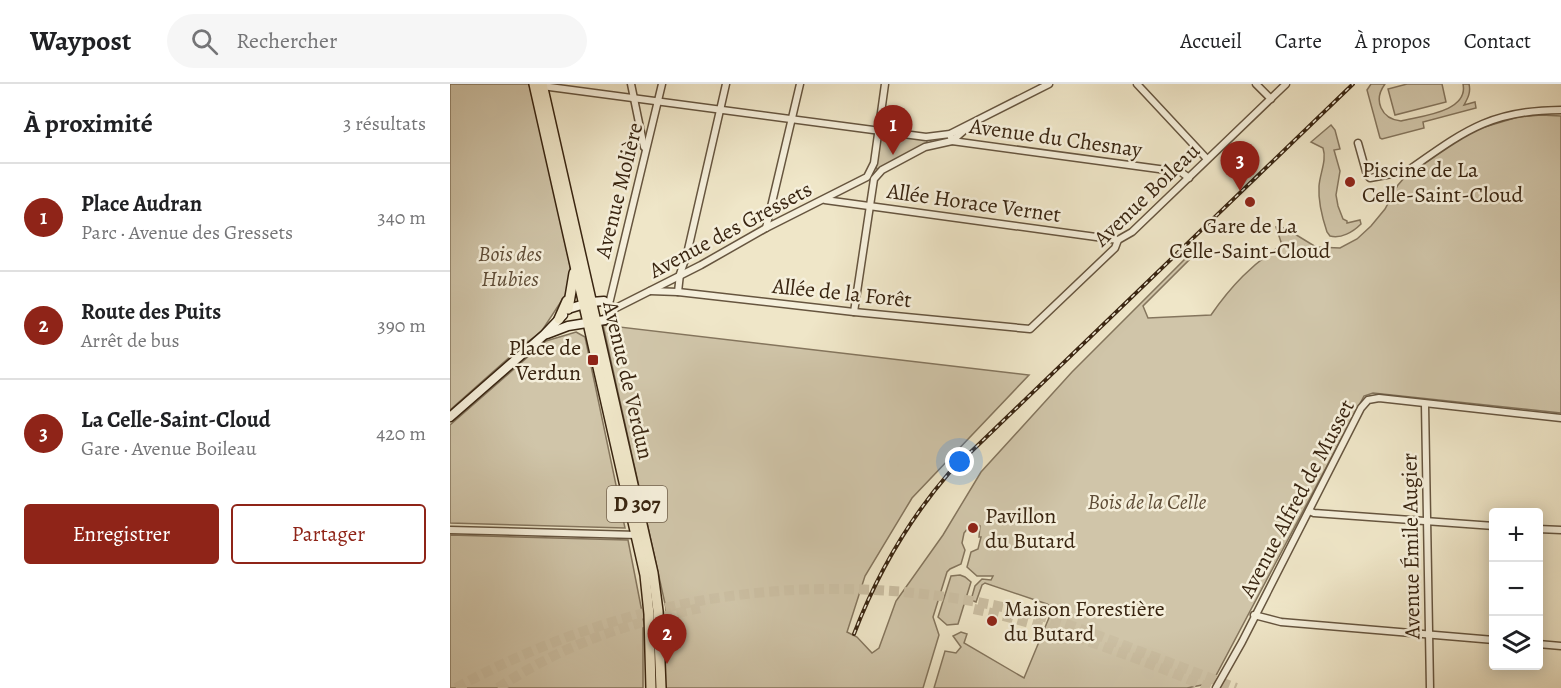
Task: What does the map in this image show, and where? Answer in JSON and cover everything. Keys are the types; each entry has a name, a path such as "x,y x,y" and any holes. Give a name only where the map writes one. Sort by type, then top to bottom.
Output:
{"main road":[{"name":"Avenue de Verdun","path":"539,85 575,265 588,303"},
{"name":"Avenue de Verdun","path":"539,85 588,303 648,594 651,688"},
{"path":"450,417 544,335 568,309 575,265"},
{"path":"559,319 572,290"},
{"path":"544,335 608,318 610,307 604,301 568,309"},
{"path":"568,309 575,325"},
{"name":"Avenue de Verdun","path":"592,323 652,573 658,611 661,688"}],"street":[{"path":"631,84 645,151"},
{"name":"Avenue Molière","path":"610,307 662,84"},
{"path":"678,292 680,274 687,254 726,84"},
{"path":"766,228 800,84"},
{"path":"879,130 885,84"},
{"path":"952,141 947,134 1049,84"},
{"path":"1137,84 1207,159"},
{"path":"1256,84 1271,99"},
{"name":"Avenue Boileau","path":"1030,329 1115,248 1118,240 1132,232 1286,84"},
{"name":"Avenue du Chesnay","path":"539,85 926,137 947,134"},
{"path":"1358,143 1367,175 1370,178 1403,174 1460,134 1487,120 1524,111 1561,110"},
{"path":"854,312 872,184 882,170 925,147 952,141 970,124"},
{"name":"Avenue des Gressets","path":"610,307 650,291 702,265 766,228 864,179 873,169 879,130"},
{"path":"925,147 926,137"},
{"name":"Avenue du Chesnay","path":"952,141 1181,172 1189,178"},
{"name":"Allée Horace Vernet","path":"824,200 1118,240"},
{"name":"Allée de la Forêt","path":"650,291 1030,329"},
{"name":"Avenue Alfred de Musset","path":"1216,688 1361,408 1368,400 1378,399 1561,418"},
{"name":"Avenue Émile Augier","path":"1425,404 1430,688"},
{"path":"1309,511 1489,526"},
{"path":"1543,529 1561,530"},
{"path":"450,530 637,535"},
{"path":"1254,615 1281,621 1489,640"},
{"path":"1543,644 1561,646"}],"green space":[{"name":"Bois des Hubies","path":"450,84 529,84 568,249 572,285 541,332 450,410"},
{"path":"1371,84 1385,84 1380,96 1381,108 1388,117 1401,121 1451,107 1459,101 1463,93 1463,84 1469,84 1470,87 1464,105 1475,102 1476,108 1423,122 1424,128 1382,139 1367,90"},
{"path":"1407,84 1442,84 1446,102 1395,115 1388,89"},
{"name":"Bois de la Celle","path":"1561,116 1561,413 1373,393 1364,396 1212,683 1187,688 934,688 945,651 956,653 961,647 953,636 961,632 967,634 964,643 1024,678 1053,608 985,583 982,585 976,602 971,600 975,586 982,579 991,580 993,576 977,576 967,567 971,552 978,549 981,537 979,537 980,526 973,522 964,533 962,543 965,550 961,564 947,572 933,617 939,635 923,688 665,688 666,608 603,325 1029,375 912,498 865,576 847,632 857,637 872,653 879,648 896,601 943,535 981,472 1072,372 1187,257 1190,259 1143,306 1148,318 1211,315 1243,276 1282,245 1276,227 1285,228 1316,247 1340,248 1357,239 1371,226 1385,209 1398,185 1411,170 1461,134 1518,117"},
{"path":"1331,125 1335,130 1340,149 1334,150 1340,171 1336,195 1338,206 1347,223 1360,220 1361,224 1351,232 1338,237 1330,236 1327,232 1320,204 1323,148 1311,142"},
{"path":"878,130 926,137 927,142 925,147 882,170 877,169 874,163"},
{"name":"Bois des Hubies","path":"576,332 585,337 625,528 450,523 450,425 546,341"},
{"path":"450,535 628,540 643,617 643,688 450,688"},
{"path":"960,575 971,582 958,624 947,625 938,617 951,576"}],"tunnel":[{"path":"456,688 526,654 597,627 670,607 743,594 818,589 893,591 968,600 1044,617 1236,688"},
{"path":"498,688 547,659 595,638 645,621 700,608"},
{"path":"974,609 1035,624 1094,643 1210,688"}],"railway":[{"path":"854,634 894,549 920,510 949,473 1353,84"}],"place":[{"name":"Place Audran","path":"893,155"},
{"name":"Piscine de La Celle-Saint-Cloud","path":"1350,182"},
{"name":"La Celle-Saint-Cloud","path":"1240,191"},
{"name":"Gare de La Celle-Saint-Cloud","path":"1250,202"},
{"name":"Place de Verdun","path":"593,360"},
{"name":"Pavillon du Butard","path":"973,528"},
{"name":"Maison Forestière du Butard","path":"992,621"},
{"name":"Route des Puits","path":"667,664"}]}
